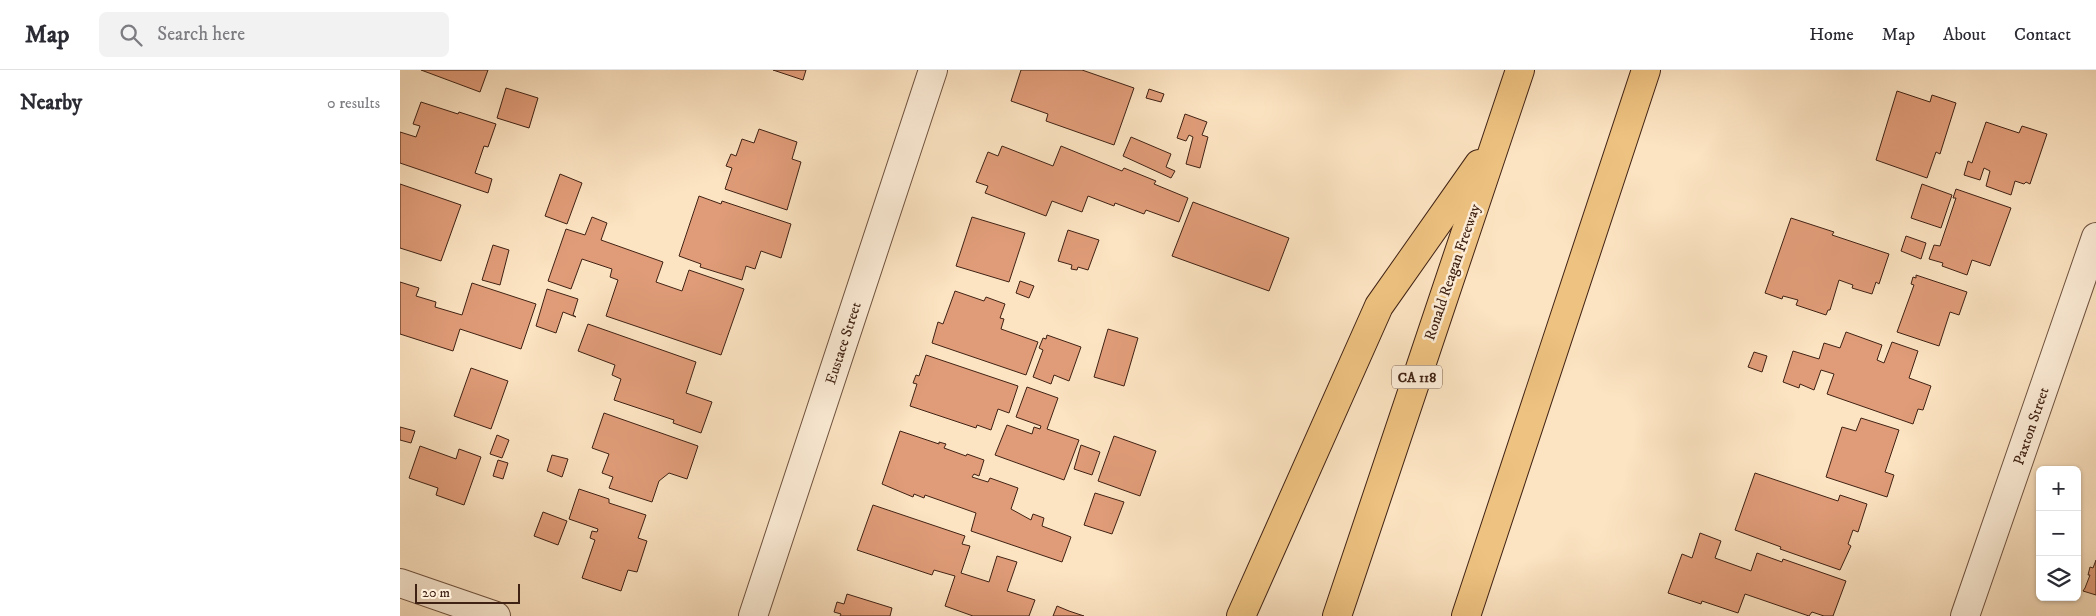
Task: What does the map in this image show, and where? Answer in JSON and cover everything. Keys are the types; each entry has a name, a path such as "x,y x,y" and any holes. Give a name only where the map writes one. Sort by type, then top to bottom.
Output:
{"highway":[{"name":"Ronald Reagan Freeway","path":"1337,616 1520,70"},
{"path":"1466,616 1646,70"},
{"path":"1623,141 1657,70"},
{"path":"1241,616 1380,306 1497,139"}],"street":[{"name":"Eustace Street","path":"753,616 933,70"},
{"name":"Paxton Street","path":"1965,616 2096,236"},
{"path":"400,583 496,616"}],"building":[{"path":"421,70 488,70 480,92"},
{"path":"773,70 806,70 803,80"},
{"path":"1021,70 1082,70 1134,88 1114,145 1046,121 1048,114 1011,101"},
{"path":"506,88 538,98 529,128 497,118"},
{"path":"1149,89 1164,94 1161,102 1146,98"},
{"path":"1897,91 1930,102 1932,95 1956,103 1940,154 1936,152 1927,178 1876,160"},
{"path":"421,102 496,124 488,147 484,146 475,173 492,179 488,193 400,163 400,132 416,137 420,126 413,124"},
{"path":"1185,114 1207,122 1202,135 1208,137 1200,168 1186,164 1193,137 1189,135 1186,141 1177,138"},
{"path":"1986,122 2019,133 2022,126 2047,134 2030,184 2015,181 2011,195 1986,186 1990,171 1984,168 1980,180 1964,175 1968,161 1972,163"},
{"path":"759,129 797,142 792,159 801,162 787,210 725,189 732,168 726,166 731,154 736,156 742,139 754,143"},
{"path":"1131,137 1171,154 1166,167 1175,171 1171,178 1123,156"},
{"path":"1002,146 1053,166 1061,146 1122,171 1124,168 1156,181 1154,184 1188,198 1179,222 1146,210 1144,214 1115,203 1114,206 1088,196 1082,212 1052,201 1046,216 985,193 988,186 976,182 988,152 998,156"},
{"path":"560,174 582,183 567,224 545,216"},
{"path":"400,184 461,205 441,261 400,248"},
{"path":"1922,184 1952,195 1941,228 1911,218"},
{"path":"1956,189 2011,208 1990,266 1972,260 1967,275 1942,266 1943,263 1929,259 1934,245 1940,246 1956,198 1953,198"},
{"path":"699,196 721,204 722,201 791,224 781,258 761,251 755,269 746,266 742,280 700,267 701,264 679,256"},
{"path":"1193,202 1289,238 1269,291 1172,256"},
{"path":"592,217 607,223 601,240 663,262 656,282 682,291 689,270 744,289 721,355 606,316 618,280 610,277 612,269 582,259 571,289 548,281 566,229 585,235"},
{"path":"972,217 1025,233 1009,282 956,266"},
{"path":"1791,218 1834,232 1832,235 1889,254 1879,284 1876,282 1872,294 1852,288 1853,285 1839,280 1830,310 1828,310 1826,315 1796,305 1798,300 1783,296 1782,299 1765,293"},
{"path":"1068,230 1099,240 1088,270 1078,267 1077,270 1071,269 1072,265 1058,261"},
{"path":"1906,236 1926,243 1921,259 1901,251"},
{"path":"493,245 509,250 500,285 482,280"},
{"path":"1916,275 1967,292 1959,315 1950,312 1939,346 1897,332 1914,285 1911,284 1913,277 1916,278"},
{"path":"1020,281 1034,286 1029,298 1016,293"},
{"path":"400,282 419,288 416,296 436,302 435,307 462,315 472,283 536,304 521,349 460,329 453,351 400,334"},
{"path":"547,289 578,299 573,315 576,317 563,312 556,333 536,326"},
{"path":"955,291 984,301 986,297 1005,304 1000,318 1004,319 1001,329 1038,342 1026,375 932,343 938,322 943,324"},
{"path":"588,324 696,362 686,393 712,402 701,433 673,423 674,420 614,400 621,379 612,375 615,365 578,351"},
{"path":"1108,329 1138,338 1124,386 1094,377"},
{"path":"1846,332 1882,345 1877,360 1884,363 1892,342 1918,351 1909,378 1931,386 1923,410 1918,409 1913,424 1827,394 1834,374 1821,370 1814,390 1800,384 1799,388 1783,382 1793,351 1819,359 1824,343 1840,348"},
{"path":"1047,335 1081,347 1069,381 1054,375 1051,384 1033,377 1043,350 1039,348 1043,338 1046,339"},
{"path":"1754,352 1767,356 1762,372 1748,367"},
{"path":"926,355 1018,386 1009,413 998,409 991,430 977,425 976,428 910,406 917,384 913,383 916,375 919,376"},
{"path":"471,368 508,381 491,429 454,416"},
{"path":"1027,387 1058,398 1047,429 1079,440 1064,480 995,455 1007,425 1032,434 1034,427 1040,429 1041,426 1016,417"},
{"path":"604,413 698,446 687,479 669,473 659,481 652,502 609,488 613,477 602,473 609,454 592,448"},
{"path":"1861,418 1899,430 1885,472 1894,475 1887,497 1826,477 1842,427 1856,431"},
{"path":"400,427 415,431 411,443 400,440"},
{"path":"900,431 939,444 939,442 946,444 944,448 984,460 979,476 974,474 972,477 988,482 990,478 1018,488 1011,509 1031,520 1033,514 1044,518 1042,526 1071,537 1062,562 971,531 976,513 925,495 924,498 914,494 913,497 882,484"},
{"path":"497,435 509,440 502,458 490,454"},
{"path":"1114,436 1156,451 1140,496 1098,481"},
{"path":"1081,445 1100,452 1092,475 1074,469"},
{"path":"420,446 456,459 459,449 481,457 464,505 436,495 438,488 409,478"},
{"path":"552,455 568,459 562,477 547,471"},
{"path":"498,460 508,463 503,479 493,476"},
{"path":"1755,473 1838,501 1840,495 1867,504 1858,532 1853,530 1848,544 1851,546 1840,570 1780,549 1781,547 1735,530"},
{"path":"579,489 609,499 609,503 646,515 638,538 647,541 637,572 628,570 621,591 582,578 595,540 590,538 592,531 597,532 598,529 569,519"},
{"path":"1095,493 1124,502 1112,534 1084,525"},
{"path":"873,505 965,536 962,544 970,546 961,573 989,582 997,556 1017,562 1007,591 1035,600 1029,616 973,616 945,606 955,576 934,570 932,575 857,550"},
{"path":"543,512 567,521 558,545 534,536"},
{"path":"1700,533 1721,541 1715,558 1751,571 1757,553 1782,562 1783,559 1846,581 1833,616 1824,616 1812,612 1809,616 1745,594 1738,613 1702,601 1701,604 1668,593 1682,554 1692,558"},
{"path":"2096,560 2096,595 2083,591 2090,575 2088,575 2090,567 2093,568"},
{"path":"847,594 892,608 890,616 840,616 841,614 834,612 837,602 844,604"},
{"path":"1057,606 1069,611 1084,616 1053,616"}]}
